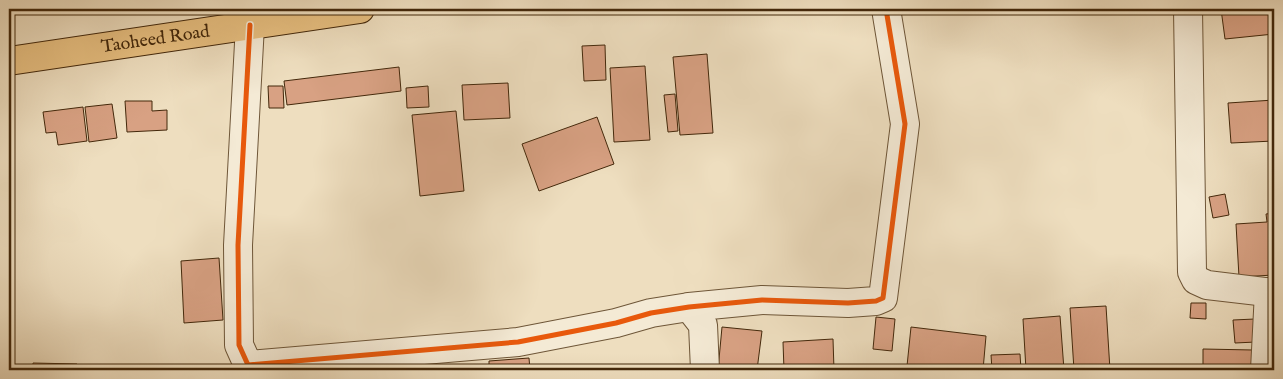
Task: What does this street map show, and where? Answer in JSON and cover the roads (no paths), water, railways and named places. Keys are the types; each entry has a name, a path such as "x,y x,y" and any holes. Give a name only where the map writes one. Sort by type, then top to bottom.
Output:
{"main road":[{"name":"Taoheed Road","path":"9,61 360,9"}],"street":[{"path":"250,25 238,245 239,345 248,365 518,342 616,323 651,313 689,307 762,300 848,303 876,301 882,298 905,124 886,9"},
{"path":"1188,9 1192,272 1196,280 1206,285 1272,292 1265,370"},
{"path":"689,307 703,325 705,370"}]}
